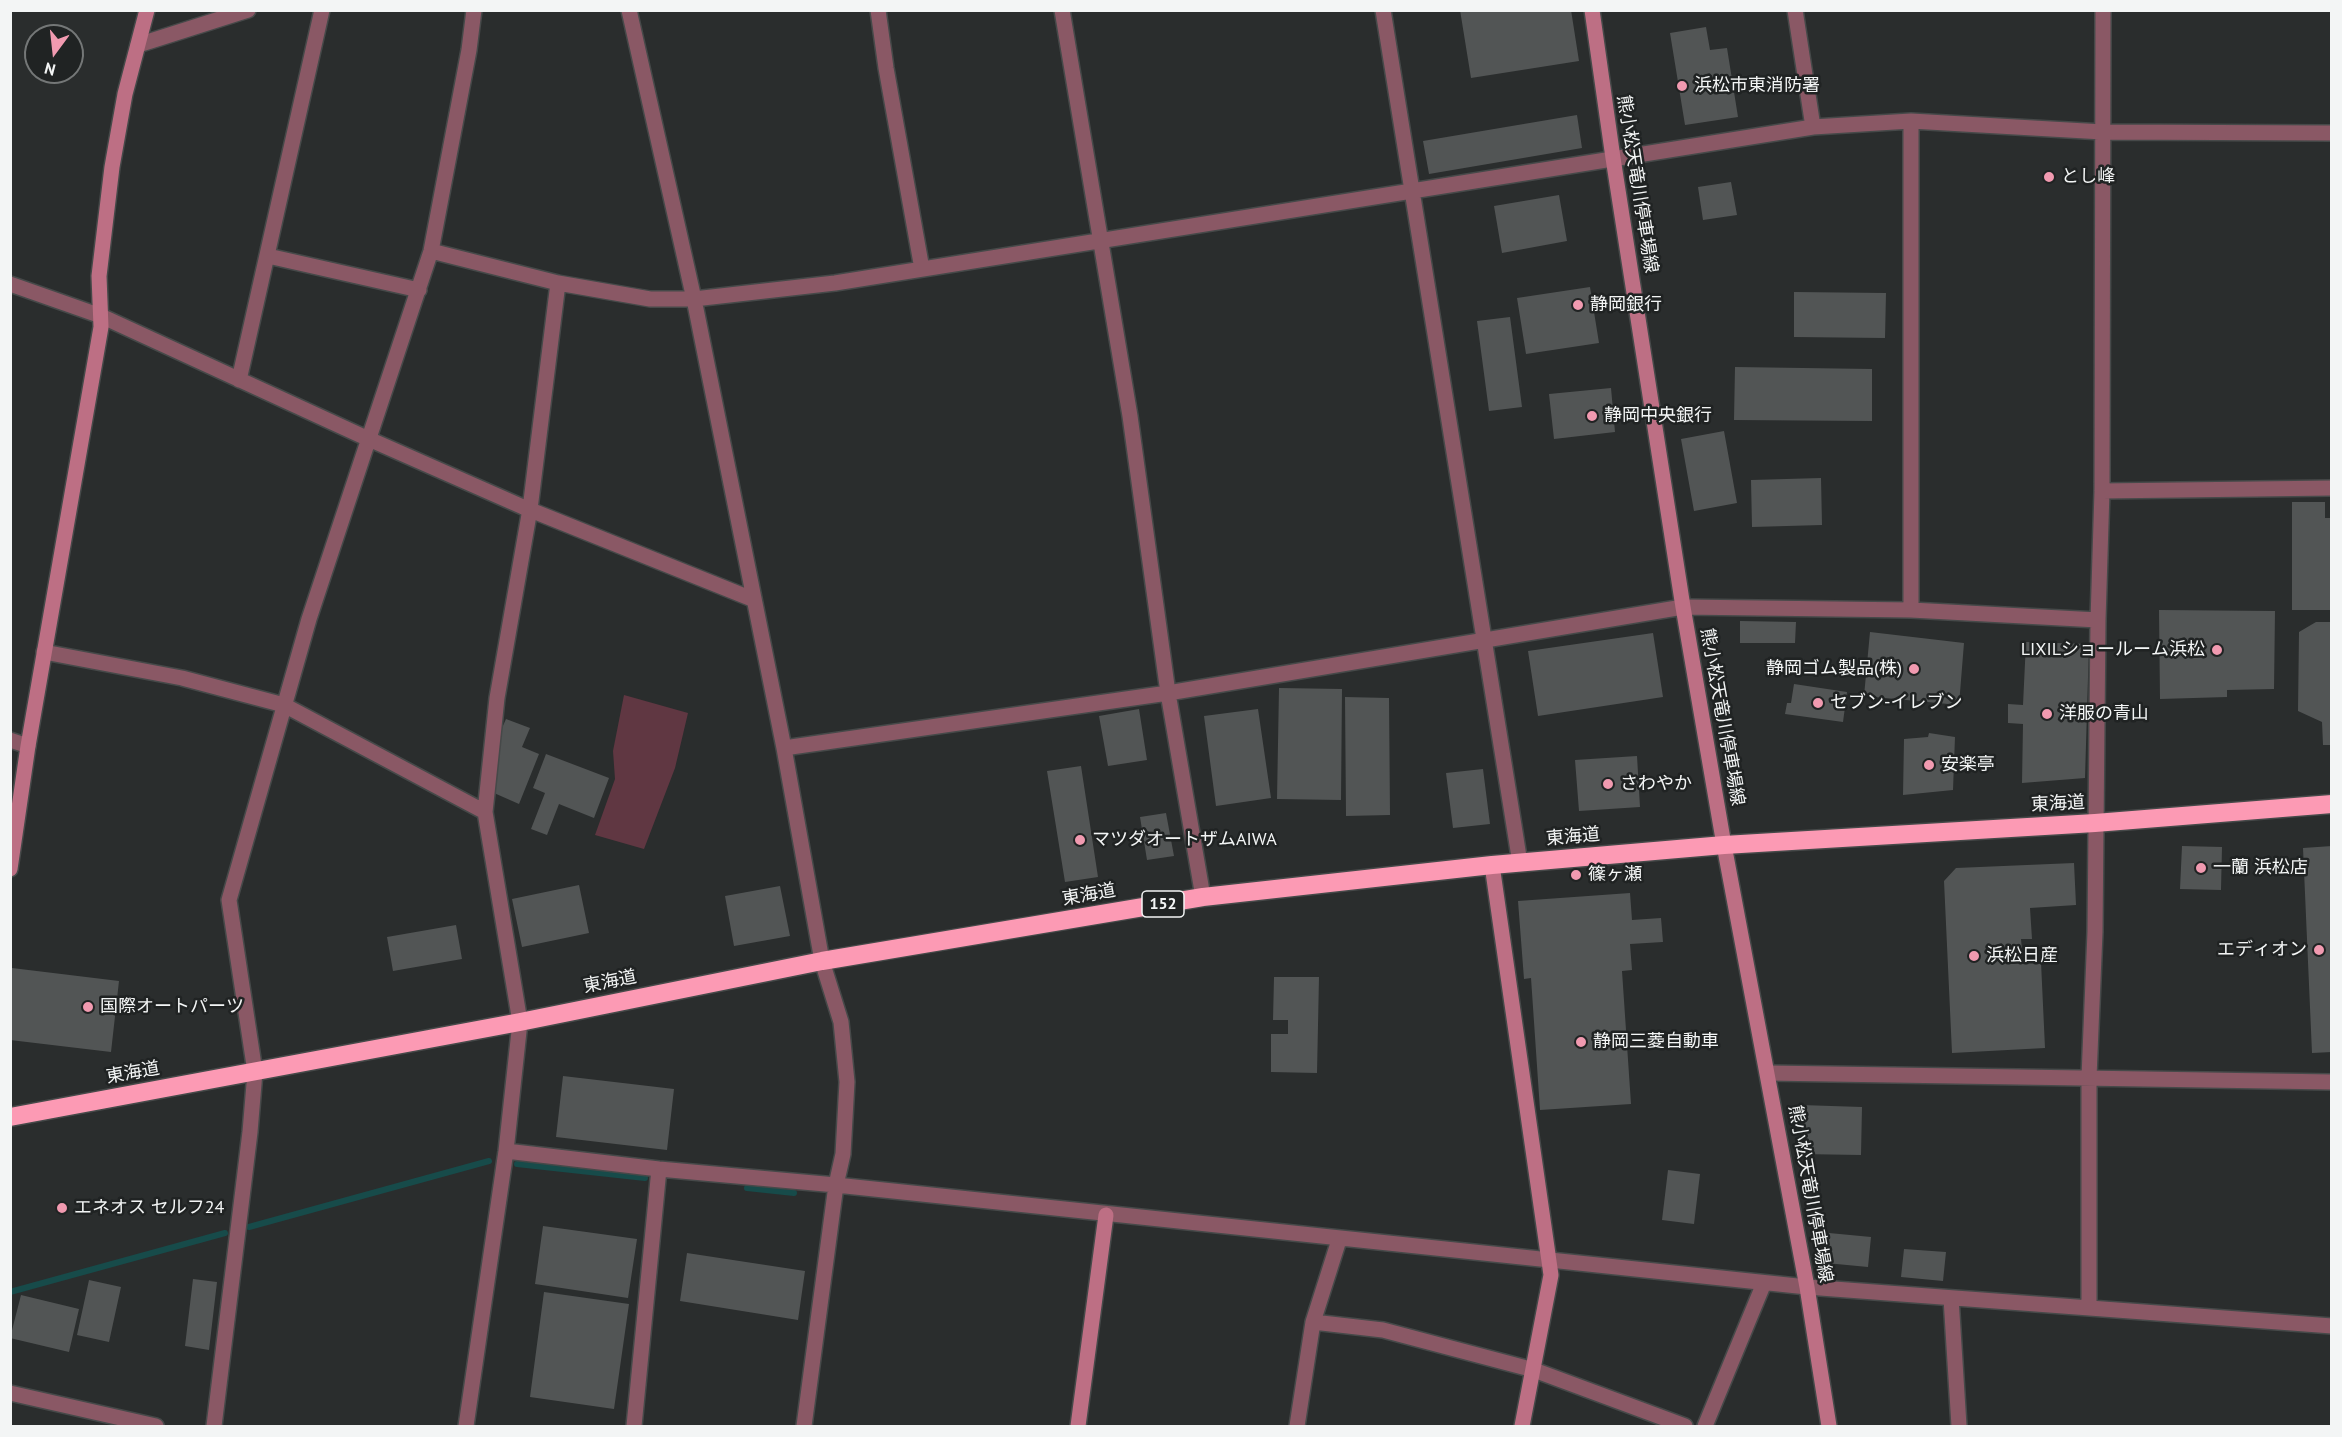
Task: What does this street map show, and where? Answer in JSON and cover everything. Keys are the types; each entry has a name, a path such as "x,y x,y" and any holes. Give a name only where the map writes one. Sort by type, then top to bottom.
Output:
{"highway":[{"name":"東海道","path":"10,1117 520,1022 822,961 1203,897 1492,865 1724,845 2095,823 2331,804"}],"street":[{"path":"10,869 28,746 101,327 99,276 112,167 125,94 147,10"},
{"path":"138,45 248,10"},
{"path":"239,380 322,10"},
{"path":"214,1426 250,1132 255,1072 229,900 309,619 432,252 469,50 474,10"},
{"path":"629,10 694,299 752,598 784,748 822,961 841,1022 847,1083 843,1154 836,1185 804,1426"},
{"path":"878,10 886,68 922,269"},
{"path":"1062,10 1130,416 1168,693 1203,897"},
{"path":"1383,10 1520,863"},
{"name":"熊小松天竜川停車場線","path":"1592,10 1683,607 1724,845 1807,1287 1829,1426"},
{"path":"1795,10 1813,127"},
{"path":"2089,1308 2089,1077 2095,932 2098,620 2102,491 2103,10"},
{"path":"432,252 558,283 650,299 694,299 835,283 1813,127 1911,121 2103,132 2331,134"},
{"path":"1911,121 1911,610"},
{"path":"268,256 419,290"},
{"path":"466,1426 506,1151 520,1022 485,812 497,698 530,510 558,283"},
{"path":"10,284 101,316 370,440 530,510 752,598"},
{"path":"2102,491 2331,488"},
{"path":"784,748 1168,693 1683,607 1911,610 2098,620"},
{"path":"44,652 182,678 284,705 485,812"},
{"path":"10,740 28,746"},
{"path":"1492,865 1551,1275 1522,1426"},
{"path":"1768,1072 2331,1082"},
{"path":"506,1151 659,1169 836,1185 1338,1240 1550,1259 1764,1283 2331,1326"},
{"path":"634,1426 659,1169"},
{"path":"1078,1426 1106,1215"},
{"path":"1297,1426 1313,1322 1338,1240"},
{"path":"1705,1426 1764,1283"},
{"path":"1951,1298 1959,1426"},
{"path":"1313,1322 1383,1330 1534,1370 1685,1426"},
{"path":"10,1393 156,1426"}],"shaded area":[{"path":"624,695 688,713 675,768 644,849 595,835 615,779 613,751"}],"building":[{"path":"1460,10 1571,10 1579,61 1471,78"},
{"path":"1706,27 1710,50 1727,48 1738,117 1685,125 1670,33"},
{"path":"1577,115 1582,148 1429,174 1423,141"},
{"path":"1731,182 1737,215 1703,220 1698,187"},
{"path":"1559,195 1567,241 1502,253 1494,206"},
{"path":"1590,287 1599,343 1526,354 1517,298"},
{"path":"1794,292 1886,293 1885,338 1794,337"},
{"path":"1510,317 1522,407 1489,411 1477,321"},
{"path":"1735,367 1872,369 1872,421 1734,420"},
{"path":"1611,388 1615,432 1554,439 1549,394"},
{"path":"1724,431 1737,503 1694,511 1681,439"},
{"path":"1821,478 1822,525 1752,527 1751,480"},
{"path":"2292,502 2325,502 2325,518 2332,518 2332,610 2292,610"},
{"name":"LIXILショールーム浜松","path":"2159,610 2275,611 2274,689 2227,690 2227,697 2160,699"},
{"path":"1740,621 1796,622 1795,643 1740,643"},
{"path":"2316,622 2332,622 2332,745 2323,745 2322,722 2298,711 2299,632"},
{"name":"静岡ゴム製品(株)","path":"1870,632 1964,643 1959,705 1864,696"},
{"path":"1653,633 1663,697 1538,716 1528,651"},
{"name":"洋服の青山","path":"2026,642 2089,644 2085,778 2022,783 2023,724 2008,723 2008,704 2023,705"},
{"name":"セブン-イレブン","path":"1794,684 1847,692 1843,722 1785,714 1787,703 1791,703"},
{"path":"1279,688 1342,689 1341,800 1277,799"},
{"path":"1345,697 1389,698 1390,815 1346,816"},
{"path":"1139,709 1147,760 1108,766 1099,716"},
{"path":"1258,709 1271,798 1216,806 1204,716"},
{"path":"506,719 530,728 522,747 539,754 519,804 494,793 498,737"},
{"name":"安楽亭","path":"1929,733 1955,737 1953,790 1903,795 1904,739 1928,737"},
{"path":"546,754 609,778 594,818 559,804 547,835 531,829 545,793 533,788"},
{"name":"さわやか","path":"1637,756 1640,807 1579,811 1575,760"},
{"path":"1081,766 1098,877 1065,882 1047,771"},
{"path":"1483,769 1490,824 1453,828 1446,773"},
{"path":"1166,813 1174,856 1147,860 1140,817"},
{"name":"一蘭 浜松店","path":"2182,846 2222,847 2221,890 2180,889"},
{"name":"エディオン","path":"2332,846 2332,1052 2312,1053 2303,848"},
{"name":"浜松日産","path":"2074,863 2076,905 2030,908 2032,939 2021,939 2022,950 2000,951 2000,963 2041,962 2045,1048 1952,1053 1944,881 1956,868"},
{"path":"579,885 589,933 522,947 512,899"},
{"path":"780,886 790,936 734,946 725,896"},
{"name":"静岡三菱自動車","path":"1630,893 1632,920 1661,918 1663,942 1630,944 1632,970 1622,971 1631,1104 1540,1110 1531,978 1524,979 1518,901"},
{"path":"456,925 462,959 393,971 387,937"},
{"path":"12,968 119,981 111,1052 10,1040"},
{"path":"1274,977 1319,977 1317,1073 1271,1072 1271,1034 1288,1034 1288,1020 1273,1020"},
{"path":"563,1076 674,1089 667,1150 556,1137"},
{"path":"1801,1105 1862,1107 1861,1155 1800,1154"},
{"path":"1668,1170 1700,1174 1694,1224 1662,1220"},
{"path":"543,1226 637,1239 628,1298 535,1284"},
{"path":"1829,1233 1871,1237 1868,1267 1826,1263"},
{"path":"1904,1249 1946,1252 1943,1281 1901,1277"},
{"path":"687,1253 805,1271 798,1320 680,1301"},
{"path":"193,1279 217,1282 209,1350 185,1346"},
{"path":"89,1280 121,1287 109,1342 77,1335"},
{"path":"544,1292 629,1304 614,1409 530,1397"},
{"path":"21,1295 79,1309 69,1352 10,1338"}],"waterway":[{"path":"249,1227 489,1161"},
{"path":"517,1164 645,1178"},
{"path":"747,1188 794,1193"},
{"path":"10,1292 225,1233"}],"place":[{"name":"浜松市東消防署","path":"1682,86"},
{"name":"とし峰","path":"2049,177"},
{"name":"静岡銀行","path":"1578,305"},
{"name":"静岡中央銀行","path":"1592,416"},
{"name":"LIXILショールーム浜松","path":"2217,650"},
{"name":"静岡ゴム製品(株)","path":"1914,669"},
{"name":"セブン-イレブン","path":"1818,703"},
{"name":"洋服の青山","path":"2047,714"},
{"name":"安楽亭","path":"1929,765"},
{"name":"さわやか","path":"1608,784"},
{"name":"マツダオートザムAIWA","path":"1080,840"},
{"name":"一蘭 浜松店","path":"2201,868"},
{"name":"篠ヶ瀬","path":"1576,875"},
{"name":"エディオン","path":"2319,950"},
{"name":"浜松日産","path":"1974,956"},
{"name":"国際オートパーツ","path":"88,1007"},
{"name":"静岡三菱自動車","path":"1581,1042"},
{"name":"エネオス セルフ24","path":"62,1208"}]}
